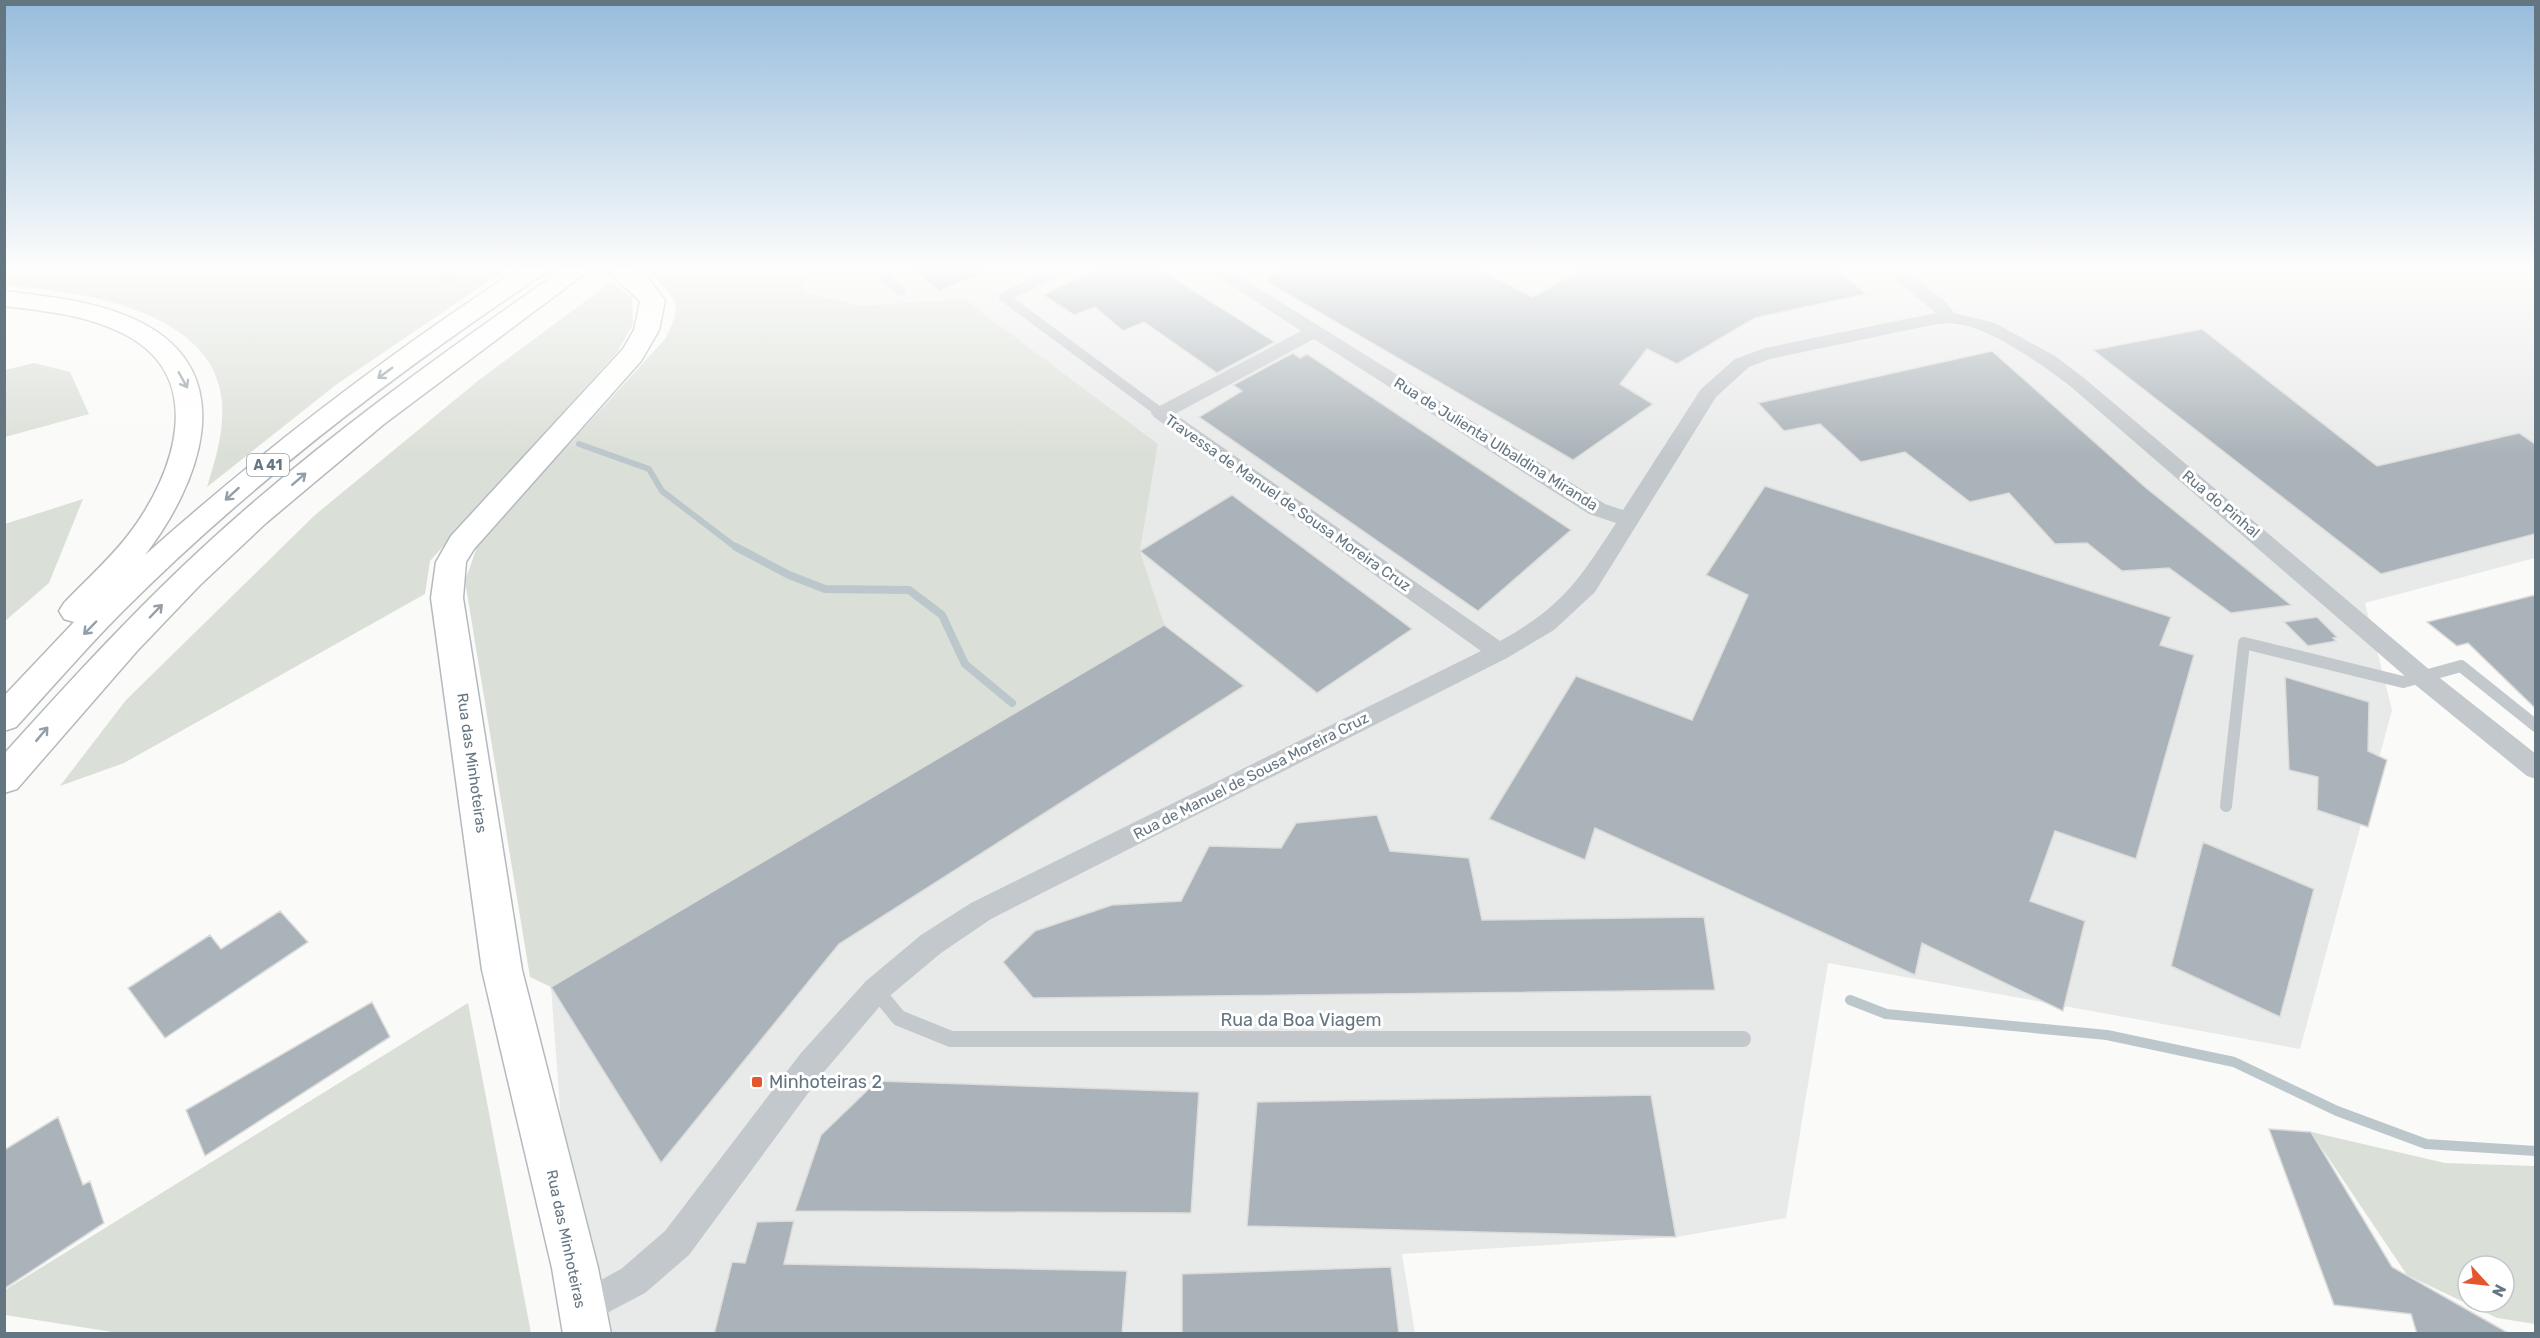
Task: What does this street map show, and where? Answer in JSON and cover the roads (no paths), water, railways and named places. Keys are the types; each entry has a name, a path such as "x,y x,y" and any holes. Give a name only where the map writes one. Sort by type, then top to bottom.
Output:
{"main road":[{"path":"15,706 25,663 147,530 178,476 191,429 189,391 173,363 149,339 132,330"},
{"name":"A 41","path":"15,706 128,588 240,488 338,407 447,330"},
{"name":"A 41","path":"4,779 109,660 254,518 387,407 493,330"},
{"name":"Rua das Minhoteiras","path":"584,1321 575,1268 502,970 447,598 452,562 462,543 632,355 648,330"}],"street":[{"name":"Rua de Manuel de Sousa Moreira Cruz","path":"584,1321 677,1243 812,1063 876,990 930,944 981,911 1542,629 1568,609 1587,586 1707,393 1742,363 1765,354 1882,330"},
{"name":"Rua do Pinhal","path":"1995,330 2048,360 2067,375 2422,677 2535,769"},
{"name":"Travessa de Manuel de Sousa Moreira Cruz","path":"1316,331 1161,413 1499,652"},
{"name":"Rua de Julienta Ulbaldina Miranda","path":"1316,331 1597,509 1629,520"}],"lane":[{"path":"1049,330 1161,413"},
{"path":"2226,806 2244,643 2403,682 2461,666 2535,726"},
{"name":"Rua da Boa Viagem","path":"876,990 899,1018 951,1039 1743,1039"}],"waterway":[{"path":"579,444 649,469 662,491 738,549"},
{"path":"736,547 789,575 825,589 909,590 942,615 965,664 1012,703"},
{"path":"1850,1000 1886,1014 2107,1035 2234,1062 2337,1111 2426,1144 2536,1151"}],"place":[{"name":"Minhoteiras 2","path":"757,1082"}]}
